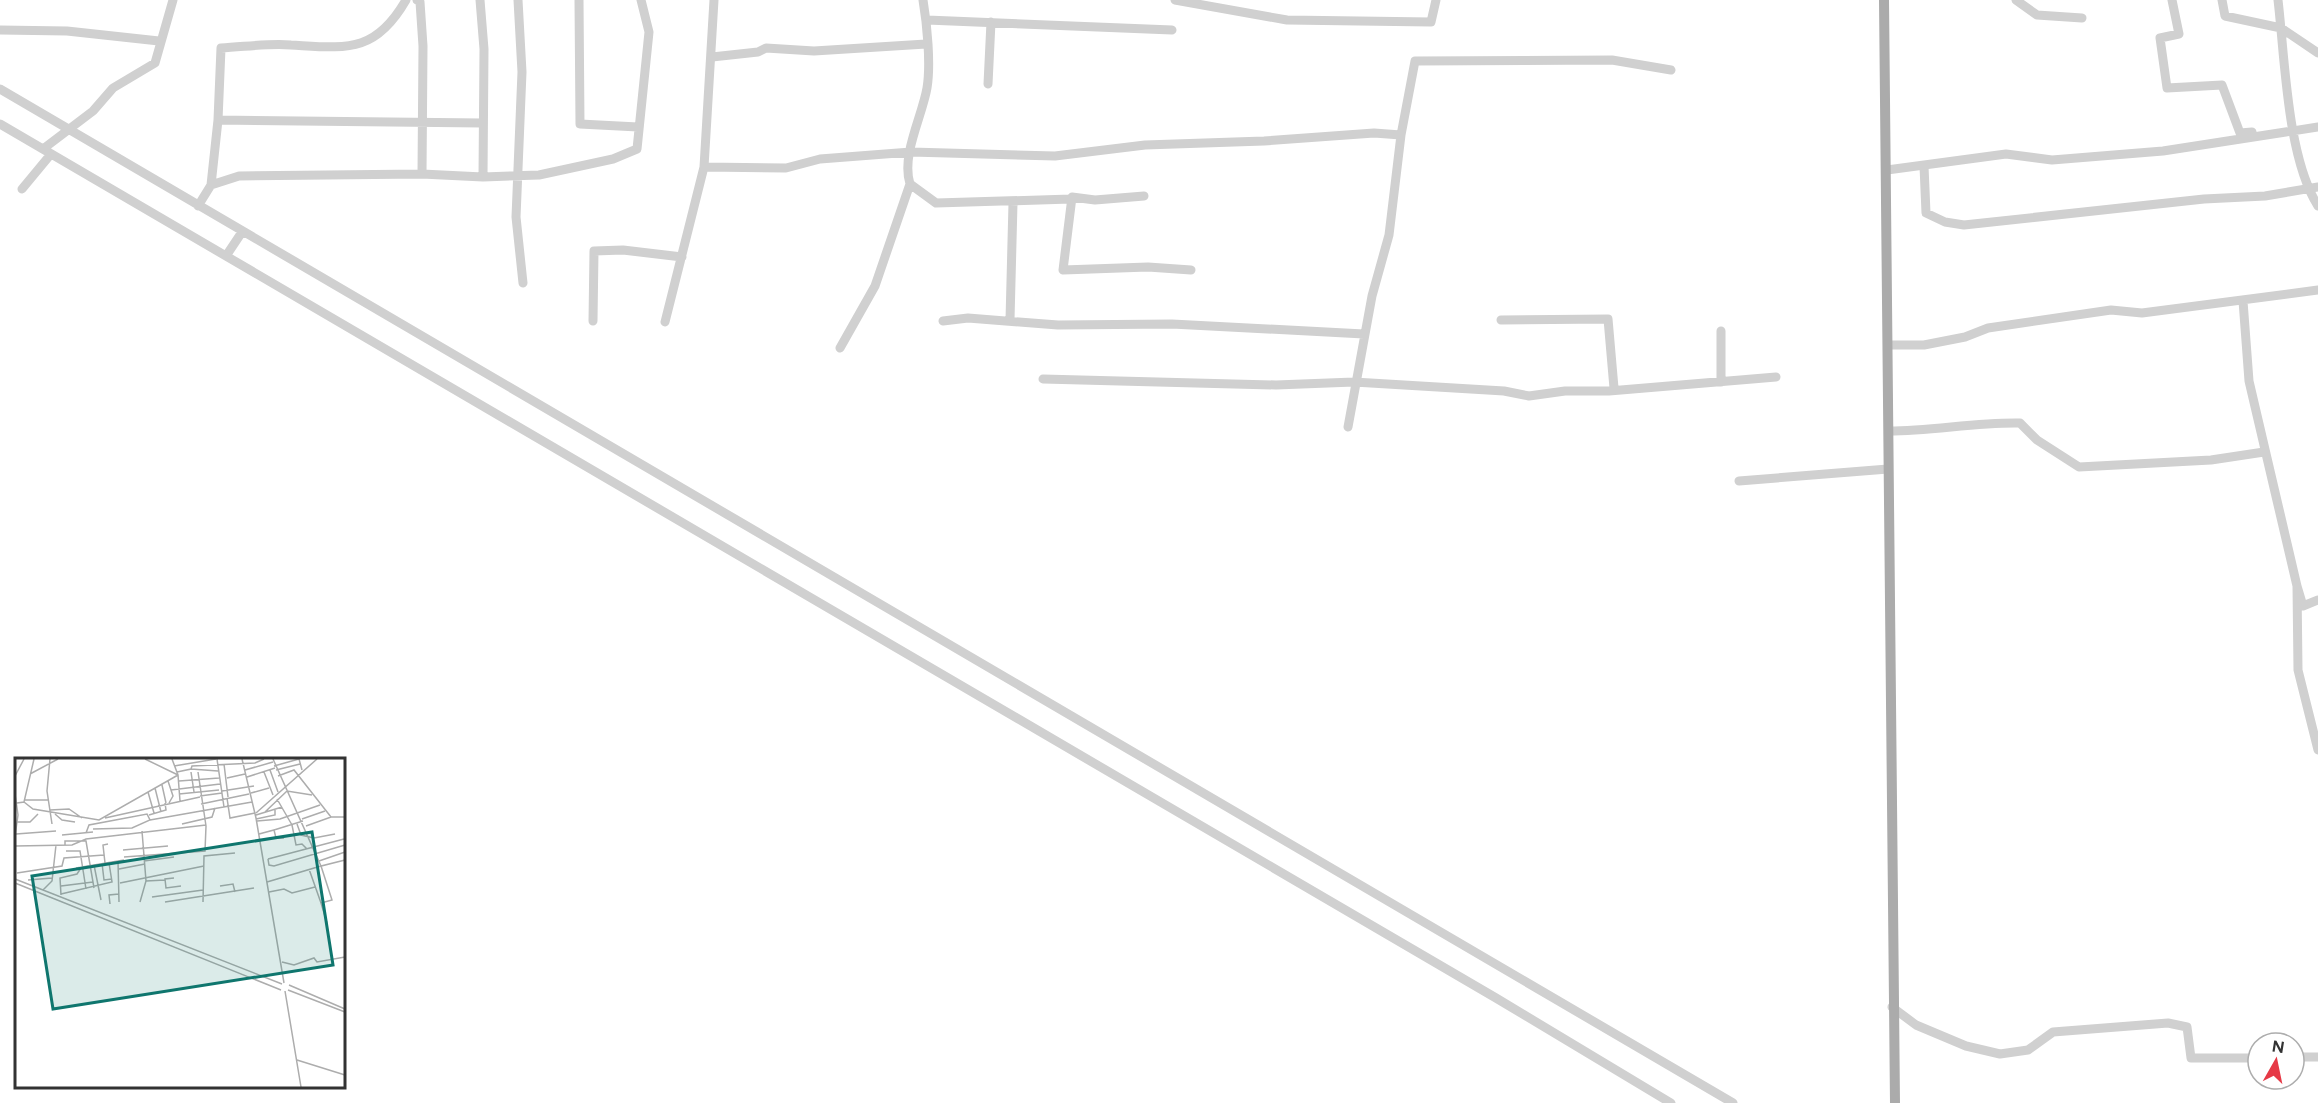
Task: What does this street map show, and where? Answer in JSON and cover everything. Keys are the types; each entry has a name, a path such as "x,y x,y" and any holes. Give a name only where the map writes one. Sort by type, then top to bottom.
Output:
{"main road":[{"path":"1884,0 1892,1007 1895,1103"}],"street":[{"path":"22,189 46,151 93,111 113,88 155,63 159,41 173,0"},
{"path":"198,206 211,185 218,120 221,48 290,45 332,48 368,42 395,19 406,0"},
{"path":"417,0 420,3 423,46 422,174"},
{"path":"480,0 484,49 483,177"},
{"path":"518,0 522,72 516,217 523,283"},
{"path":"579,0 580,124 638,127"},
{"path":"211,185 239,176 422,174 483,177 539,175 613,159 637,149 649,32 641,0"},
{"path":"665,322 704,167 714,0"},
{"path":"840,348 875,286 910,184 908,175 911,143 929,72 926,44 927,20 923,0"},
{"path":"1174,0 1287,20 1431,22 1436,0"},
{"path":"2016,0 2037,15 2082,18"},
{"path":"2172,0 2179,34 2160,38 2167,88 2222,84 2241,133 2294,130"},
{"path":"2222,0 2224,16 2281,28 2318,53"},
{"path":"2278,0 2294,130 2318,206"},
{"path":"927,20 1172,30"},
{"path":"988,84 991,21"},
{"path":"0,30 67,31 159,41"},
{"path":"712,57 758,52 766,48 814,51 926,44"},
{"path":"1348,427 1364,334 1389,235 1401,135 1415,61 1612,60 1671,70"},
{"path":"0,89 1733,1103"},
{"path":"218,120 482,123"},
{"path":"0,124 1496,998 1671,1103"},
{"path":"1887,170 2006,154 2052,160 2163,151 2318,127"},
{"path":"704,167 786,168 820,159 911,152 1055,156 1145,145 1264,141 1374,133 1401,135"},
{"path":"1924,166 1926,213 1946,222 1964,225 2313,189"},
{"path":"910,184 936,203 1013,203 1029,199 1071,199 1072,197 1095,200 1144,196"},
{"path":"1071,199 1063,270 1148,267 1191,270"},
{"path":"1011,320 1013,203"},
{"path":"226,256 242,232"},
{"path":"593,321 594,251 623,250 682,257"},
{"path":"1888,345 1924,345 1965,337 1988,328 2111,310 2142,313 2318,290"},
{"path":"2242,301 2249,381 2296,586 2303,606 2318,600"},
{"path":"1501,320 1533,317 1608,319 1614,388"},
{"path":"944,321 968,318 1011,320 1058,326 1172,324 1364,334"},
{"path":"1721,331 1721,382"},
{"path":"1043,379 1276,385 1354,382 1504,391 1529,396 1776,377"},
{"path":"1888,431 1923,431 2020,423 2037,440 2079,467 2211,460 2264,452"},
{"path":"1739,481 1888,469"},
{"path":"2296,586 2298,670 2318,750"},
{"path":"1892,1007 1916,1025 1966,1046 2000,1054 2028,1050 2053,1032 2168,1023 2187,1026 2191,1058 2246,1058"}]}
